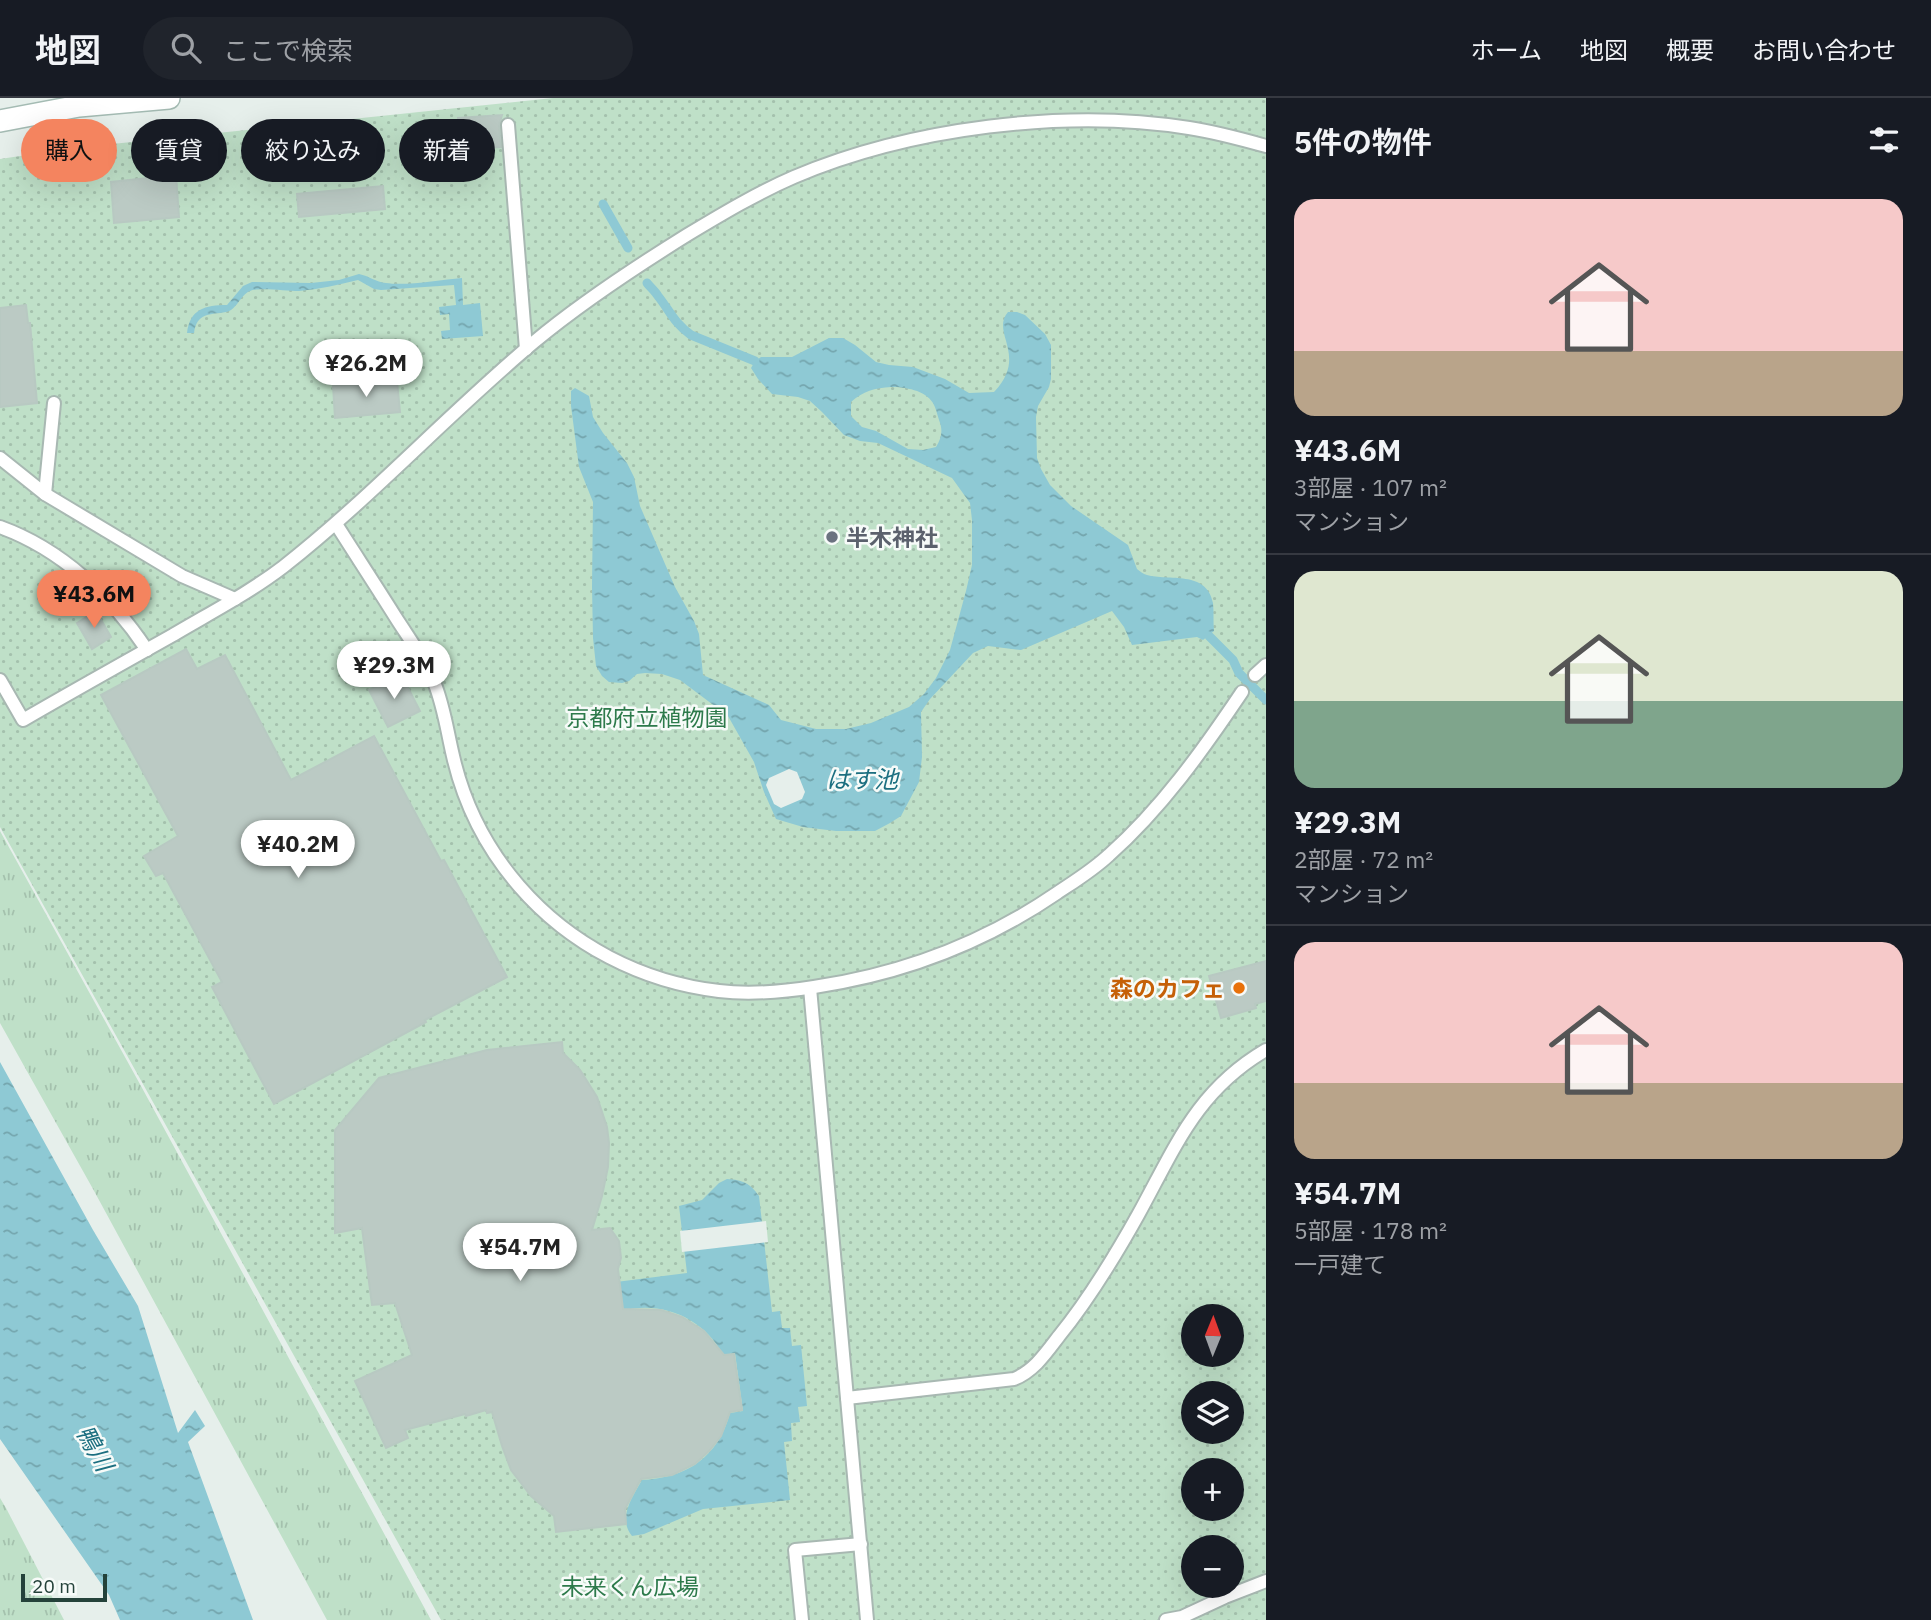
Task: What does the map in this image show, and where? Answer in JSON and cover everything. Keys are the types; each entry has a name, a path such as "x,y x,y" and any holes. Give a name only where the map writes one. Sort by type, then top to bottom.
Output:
{"street":[{"path":"0,121 79,102 169,98"}],"lane":[{"path":"0,680 23,720 235,599 278,570 336,524 526,349 578,308 620,277 741,203 793,177 876,148 961,131 1020,124 1122,121 1190,128 1266,146"},
{"path":"508,125 526,349"},
{"path":"45,494 54,403"},
{"path":"0,458 45,494 182,576 235,599"},
{"path":"336,524 428,668 442,704 458,776 478,825 507,871 543,911 570,934 601,953 633,969 702,989 738,993 775,992 881,974 949,952 1014,920 1071,884 1111,853 1161,801 1210,739 1242,692"},
{"path":"0,527 13,531 45,549 74,569 114,607 146,650"},
{"path":"1255,675 1266,665"},
{"path":"810,988 867,1620"},
{"path":"847,1398 1014,1379 1025,1374 1049,1349 1095,1289 1195,1113 1229,1076 1266,1050"},
{"path":"802,1620 795,1550 860,1544"},
{"path":"1166,1620 1182,1617 1266,1581"}],"green space":[{"name":"京都府立植物園","path":"553,98 1266,98 1266,1620 441,1620 0,827 0,159 21,156 21,182 117,182 117,144 131,142 131,182 227,182 227,132 241,131 241,182 385,182 385,119 352,119"},
{"path":"0,831 431,1620 327,1620 0,1023"},
{"path":"0,1498 6,1508 64,1620 0,1620"}],"water":[{"path":"359,274 394,284 462,278 463,305 480,303 483,336 442,339 441,331 450,330 449,314 440,315 439,307 456,305 454,285 381,290 358,280 299,291 250,291 230,311 201,318 194,333 187,333 191,318 200,310 227,305 243,286 252,282 311,283 339,280"},
{"name":"はす池","path":"1008,312 1025,315 1045,334 1051,345 1051,379 1038,406 1036,417 1037,458 1050,485 1071,506 1128,545 1137,569 1147,575 1186,579 1203,586 1213,603 1214,631 1203,640 1197,637 1132,645 1124,627 1112,611 1021,650 988,646 973,653 921,712 922,757 919,782 901,816 875,831 836,831 803,827 776,819 754,762 728,716 680,680 662,674 645,673 637,674 622,683 609,682 596,666 592,587 593,502 579,467 571,391 575,388 589,396 593,417 627,463 634,477 640,506 675,587 699,634 703,675 769,705 781,720 816,729 846,729 871,723 909,707 924,694 936,678 950,650 972,565 970,503 952,478 878,443 860,441 844,435 810,401 772,394 751,368 761,357 792,357 829,338 843,338 876,362 913,367 945,379 969,393 994,392 1004,379 1008,367 1004,320","holes":["896,387 920,392 933,403 941,430 936,447 908,449 876,431 862,427 851,416 851,402 860,395 874,389"]},
{"name":"鴨川","path":"0,1062 138,1306 178,1433 195,1410 205,1426 188,1442 253,1620 120,1620 109,1595 0,1439"},
{"path":"727,1179 746,1183 759,1196 772,1312 780,1311 782,1328 790,1328 792,1346 801,1345 807,1406 798,1407 800,1422 791,1423 792,1441 784,1442 790,1500 703,1509 644,1534 632,1536 626,1515 642,1480 673,1475 698,1462 718,1442 730,1413 743,1411 735,1353 723,1355 705,1331 680,1315 652,1308 622,1311 608,1283 687,1273 679,1206 702,1200"}],"pier":[{"path":"789,769 797,772 805,792 802,799 781,808 774,804 766,785 769,778"},
{"path":"766,1221 768,1242 682,1252 680,1231"}],"building":[{"path":"502,115 499,126 501,147 495,147 495,119 458,118"},
{"path":"111,182 176,182 179,217 114,223"},
{"path":"383,186 385,209 299,217 297,194"},
{"path":"26,305 37,403 0,407 0,308"},
{"path":"397,381 400,412 335,418 333,386"},
{"path":"96,611 111,637 92,649 77,623"},
{"path":"186,649 197,669 225,655 291,780 374,736 507,977 274,1104 212,987 222,982 163,873 156,876 144,856 178,836 101,695"},
{"path":"401,674 420,711 388,727 369,690"},
{"name":"森のカフェ","path":"1266,961 1266,1001 1255,1004 1256,1008 1221,1018 1209,976"},
{"path":"562,1042 563,1053 580,1070 597,1097 607,1127 608,1167 592,1230 610,1228 619,1241 621,1258 618,1269 623,1309 661,1310 682,1317 704,1331 724,1355 734,1354 742,1410 730,1412 721,1436 695,1464 672,1475 641,1479 625,1509 626,1524 556,1532 554,1516 531,1496 511,1470 492,1412 487,1413 486,1410 466,1416 465,1414 405,1430 408,1438 386,1448 355,1381 412,1355 395,1303 372,1305 362,1228 335,1233 335,1130 379,1078 487,1050"}],"waterway":[{"path":"603,204 628,248"},
{"path":"647,283 676,321 691,335 755,361"},
{"path":"1209,636 1233,660 1239,673 1266,700"}],"place":[{"name":"半木神社","path":"832,537"},
{"name":"森のカフェ","path":"1239,988"}],"park label":[{"name":"未来くん広場","path":"630,1586"}]}
